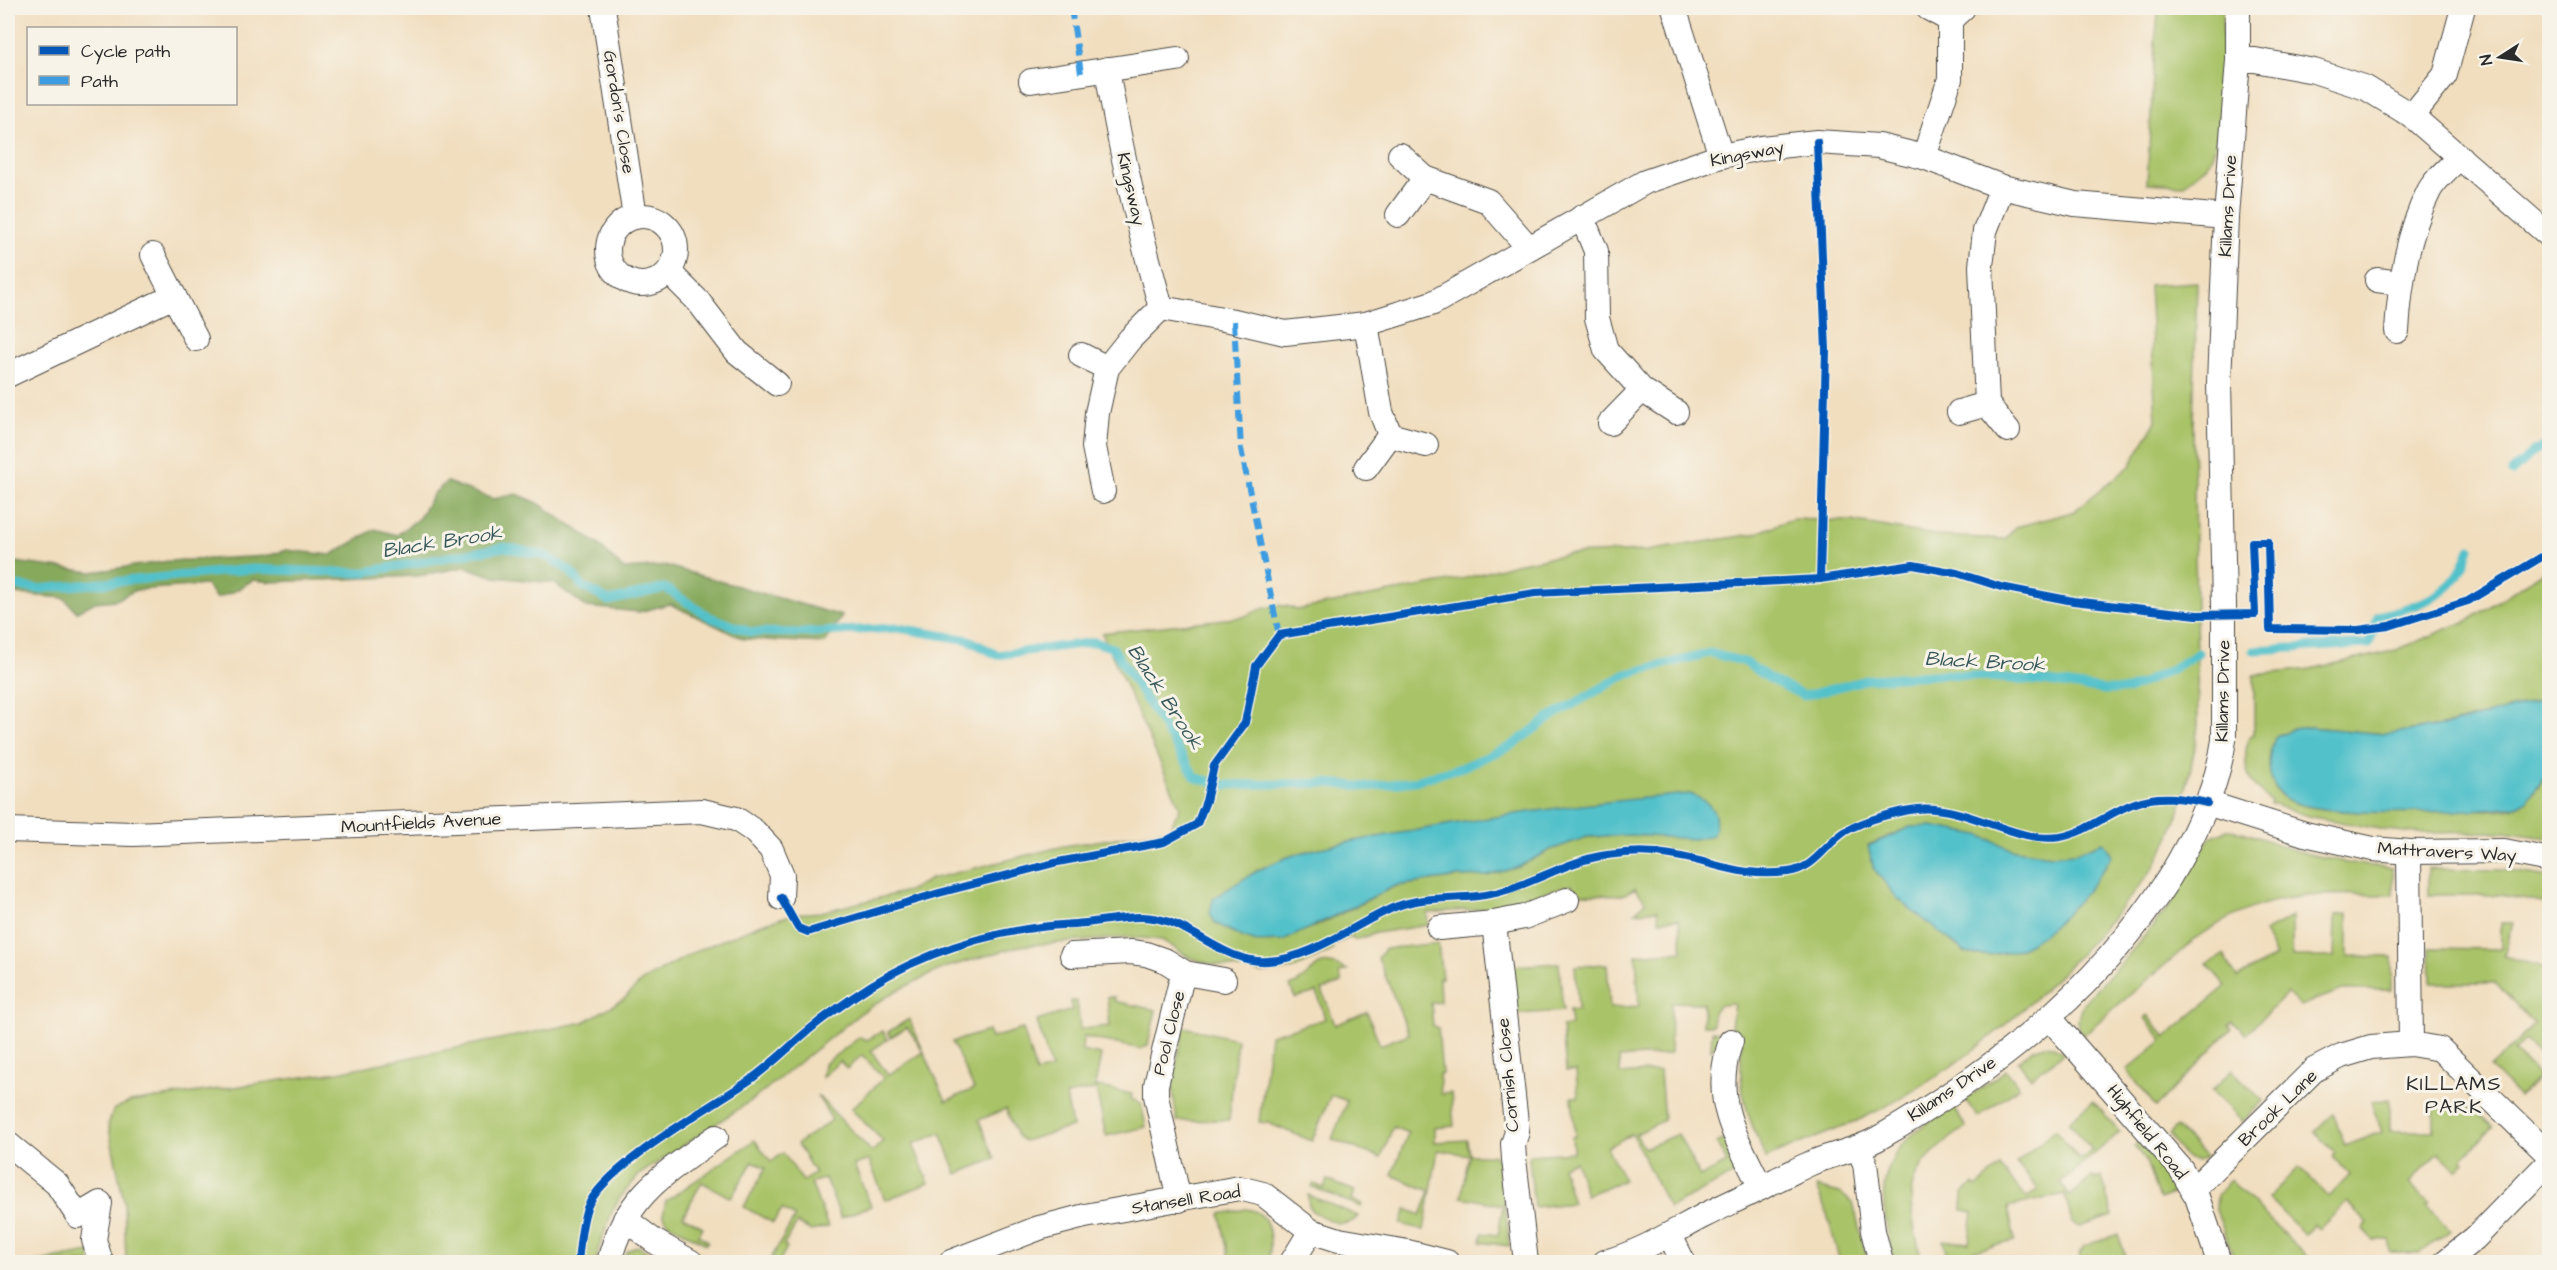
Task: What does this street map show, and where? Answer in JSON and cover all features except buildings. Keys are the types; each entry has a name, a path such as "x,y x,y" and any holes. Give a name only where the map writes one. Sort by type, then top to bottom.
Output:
{"street":[{"name":"Gordon's Close","path":"603,8 635,217"},
{"path":"1674,8 1721,156"},
{"path":"1924,157 1950,79 1957,14 1928,8"},
{"name":"Killams Drive","path":"1761,1188 1810,1163 1858,1149 1952,1091 2018,1044 2105,963 2147,912 2186,850 2207,803 2221,757 2224,708 2219,382 2226,217 2238,60 2238,8"},
{"path":"2412,116 2445,75 2463,8"},
{"path":"1031,81 1177,59"},
{"path":"2238,60 2255,60 2313,71 2366,88 2412,116 2550,236"},
{"name":"Kingsway","path":"1107,69 1128,180 1161,308 1285,333 1366,324 1433,303 1645,182 1721,156 1761,148 1826,142 1879,146 1924,157 2002,187 2075,204 2226,217"},
{"path":"1400,155 1425,178 1488,201 1529,248"},
{"path":"2397,331 2388,281 2415,227 2429,190 2460,157"},
{"path":"1398,215 1425,178"},
{"path":"2002,187 1985,231 1981,266 1987,404 2008,430"},
{"path":"635,217 649,217 662,222 672,233 676,246 675,260 669,272 652,282 633,284 622,278 613,268 608,256 609,243 614,231 623,222 635,217"},
{"path":"1582,217 1596,251 1597,318 1606,350 1642,390 1677,412"},
{"path":"153,255 196,339"},
{"path":"669,272 698,301 729,359 777,384"},
{"path":"8,375 174,296"},
{"path":"1103,491 1094,447 1097,413 1107,368 1130,339 1161,308"},
{"path":"1366,324 1381,412 1390,435"},
{"path":"1081,355 1107,368"},
{"path":"1610,423 1642,390"},
{"path":"1959,412 1987,404"},
{"path":"1390,435 1426,445"},
{"path":"1366,468 1390,435"},
{"name":"Mattravers Way","path":"2207,803 2304,834 2373,849 2409,852 2504,851 2550,860"},
{"name":"Mountfields Avenue","path":"8,830 157,834 702,811 736,819 754,831 771,849 782,875 781,898"},
{"path":"2409,852 2410,1044"},
{"path":"1439,928 1494,923 1524,917 1567,900"},
{"name":"Cornish Close","path":"1494,923 1517,1132 1513,1144 1514,1159 1526,1263"},
{"name":"Pool Close","path":"1072,955 1131,952 1150,955 1166,961 1185,973 1224,980"},
{"name":"Pool Close","path":"1179,1200 1156,1096 1156,1085 1180,985 1185,973"},
{"name":"Highfield Road","path":"2049,1017 2181,1169 2193,1190 2219,1263"},
{"path":"1605,1263 1633,1254 1761,1188 1734,1132 1725,1105 1722,1077 1731,1041"},
{"name":"Brook Lane","path":"2193,1190 2314,1070 2341,1056 2361,1050 2410,1044 2440,1049 2550,1156"},
{"path":"609,1263 615,1241 625,1219 645,1191 673,1167 716,1137"},
{"path":"8,1144 57,1184 78,1216 100,1203 94,1240 101,1263"},
{"path":"1858,1149 1865,1163 1873,1231 1881,1263"},
{"path":"2445,1263 2475,1238 2550,1161"},
{"name":"Stansell Road","path":"951,1263 1039,1228 1085,1216 1239,1188 1263,1194 1311,1230 1339,1240 1408,1252 1447,1263"},
{"path":"625,1219 691,1263"},
{"path":"1292,1263 1311,1230"},
{"path":"1670,1235 1683,1263"}],"green space":[{"path":"2159,8 2222,8 2222,88 2218,133 2214,151 2208,163 2184,185 2147,183"},
{"path":"2197,282 2193,427 2198,725 2189,777 2179,811 2166,844 2148,875 2087,947 2059,976 1999,1030 1966,1055 1899,1099 1863,1118 1766,1158 1749,1115 1742,1088 1742,1042 1719,1043 1711,1050 1712,1031 1730,1034 1734,1004 1719,1005 1713,1012 1713,1025 1703,1025 1703,1003 1671,1002 1670,1054 1619,1058 1620,1074 1660,1071 1664,1120 1636,1134 1644,1148 1678,1134 1700,1177 1727,1163 1717,1143 1725,1139 1740,1171 1669,1208 1632,1134 1607,1147 1624,1180 1586,1195 1575,1161 1562,1166 1573,1203 1534,1207 1529,1158 1531,1155 1573,1152 1572,1137 1575,1136 1572,1097 1578,1097 1576,1071 1566,1071 1562,1027 1571,1026 1569,1010 1578,1009 1575,966 1607,964 1610,1008 1639,1006 1636,955 1682,951 1679,919 1659,920 1658,910 1635,912 1646,902 1635,888 1623,895 1575,894 1572,884 1493,908 1427,913 1428,925 1376,933 1354,940 1352,936 1331,946 1333,950 1293,969 1262,973 1206,963 1189,957 1162,940 1130,937 1020,946 944,968 896,991 862,1012 755,1098 640,1174 619,1199 612,1212 596,1262 126,1262 124,1202 108,1124 114,1109 130,1102 338,1072 584,1022 624,999 642,981 696,951 759,925 794,914 821,912 908,891 931,879 1064,846 1169,830 1180,807 1102,633 1243,617 1276,606 1296,610 1466,578 1515,564 1568,554 1647,551 1754,534 1792,519 1851,521 1940,536 2005,539 2016,527 2073,512 2130,466 2156,421 2149,285","holes":["1690,794 1630,835 1587,837 1550,850 1518,867 1487,876 1459,877 1395,886 1317,926 1257,942 1229,931 1213,899 1258,870 1296,854 1338,844 1561,808","1910,827 1979,835 2015,850 2052,855 2075,853 2103,842 2106,866 2074,905 2055,923 2008,952 1977,955 1966,953 1928,921 1868,845"]},
{"path":"447,482 493,499 517,494 538,503 598,544 623,569 667,566 842,616 825,643 744,639 670,604 639,612 586,607 554,583 495,577 465,567 418,576 271,582 253,580 233,592 216,598 206,585 136,590 116,600 95,602 77,612 64,598 8,593 8,561 92,572 169,561 267,556 286,550 331,555 375,529 397,535 419,518 434,493"},
{"path":"2549,568 2549,698 2449,725 2385,734 2309,727 2292,729 2276,736 2271,768 2276,790 2282,796 2297,803 2317,808 2369,812 2509,809 2530,796 2549,770 2550,833 2547,838 2504,832 2415,833 2385,830 2312,817 2270,804 2271,800 2256,788 2246,765 2249,737 2254,734 2254,675 2310,669 2394,651 2471,619"},
{"path":"2227,830 2243,832 2289,849 2321,857 2393,868 2393,895 2289,898 2243,912 2194,940 2083,1035 2079,1029 2078,1020 2085,1001 2118,967 2170,906 2210,837"},
{"path":"2428,869 2505,870 2549,877 2549,904 2500,895 2428,895"},
{"path":"2348,914 2348,956 2392,957 2392,990 2342,990 2300,1006 2287,993 2246,1034 2232,1021 2229,1025 2232,1028 2156,1107 2127,1070 2163,1040 2145,1018 2148,1015 2166,1037 2226,986 2207,964 2224,955 2237,978 2276,956 2264,932 2292,917 2292,957 2334,957 2335,915"},
{"path":"2501,923 2513,923 2504,956 2549,969 2549,1065 2525,1040 2514,1051 2539,1077 2519,1097 2490,1068 2535,1024 2495,983 2431,983 2430,948 2501,949"},
{"path":"1438,943 1442,978 1439,978 1440,1002 1431,1003 1433,1026 1438,1028 1442,1074 1439,1074 1441,1094 1451,1093 1454,1126 1435,1128 1435,1142 1467,1140 1469,1155 1438,1150 1424,1230 1401,1224 1406,1209 1421,1215 1430,1191 1392,1175 1408,1133 1393,1127 1381,1158 1332,1139 1347,1101 1331,1095 1312,1141 1268,1123 1259,1122 1270,1035 1325,1019 1317,992 1295,998 1290,986 1299,982 1320,965 1327,963 1347,970 1339,973 1342,982 1322,990 1335,1025 1367,1012 1380,1045 1409,1034 1378,958 1385,949"},
{"path":"1559,963 1563,1011 1520,1014 1515,1007 1511,966"},
{"path":"1107,997 1115,997 1114,1001 1156,1010 1148,1045 1141,1049 1084,1037 1081,1051 1101,1055 1095,1086 1132,1094 1131,1099 1141,1103 1146,1127 1106,1136 1096,1089 1066,1095 1072,1127 1024,1141 1017,1136 1006,1109 979,1120 995,1159 957,1174 941,1133 913,1144 929,1183 885,1200 869,1160 854,1165 871,1206 841,1218 825,1178 811,1183 828,1227 811,1231 797,1223 784,1245 787,1247 779,1262 769,1262 795,1217 782,1209 773,1223 744,1207 766,1168 753,1161 731,1198 702,1182 683,1216 703,1227 698,1235 708,1241 706,1244 668,1223 663,1215 666,1201 755,1140 771,1162 783,1153 803,1181 815,1173 797,1144 832,1120 817,1095 872,1152 883,1141 851,1109 884,1078 862,1055 847,1069 840,1061 822,1077 824,1064 860,1037 867,1040 883,1031 888,1039 871,1051 888,1075 924,1052 946,1101 974,1089 952,1042 988,1031 991,1038 1023,1029 1036,1073 1051,1069 1037,1021 1072,1010 1070,1001 1077,1001 1080,1029 1110,1026"},
{"path":"909,1019 924,1052 907,1027 891,1037 888,1032"},
{"path":"1184,1027 1237,1039 1229,1120 1177,1121 1172,1085"},
{"path":"2045,1045 2064,1053 2031,1078 2018,1061 2033,1049"},
{"path":"2006,1070 2019,1087 1978,1117 1965,1100"},
{"path":"2232,1070 2263,1101 2243,1121 2212,1091"},
{"path":"2390,1099 2390,1131 2434,1131 2434,1108 2472,1108 2493,1127 2462,1159 2465,1162 2457,1170 2439,1153 2409,1183 2429,1203 2426,1206 2451,1230 2419,1253 2390,1253 2390,1240 2373,1240 2363,1229 2368,1224 2347,1202 2319,1229 2314,1225 2305,1235 2268,1198 2299,1167 2329,1197 2350,1175 2332,1156 2335,1152 2314,1132 2333,1113 2345,1146 2382,1132 2371,1102"},
{"path":"2093,1101 2120,1132 2060,1183 2070,1196 2093,1176 2096,1179 2101,1177 2113,1216 2079,1227 2072,1223 2065,1194 2008,1207 2015,1241 1947,1257 1943,1240 1969,1243 1973,1212 1962,1210 1963,1193 1974,1184 1976,1187 2000,1167 2027,1198 2038,1189 2016,1163 2055,1130 2080,1160 2092,1150 2068,1121"},
{"path":"1954,1107 1966,1127 1929,1157 1919,1170 1913,1184 1912,1216 1922,1262 1894,1262 1884,1210 1886,1178 1891,1162 1900,1147 1914,1133"},
{"path":"2176,1127 2206,1157 2194,1161 2184,1156 2168,1135"},
{"path":"2140,1141 2178,1192 2159,1199 2146,1161 2134,1146"},
{"path":"1469,1155 1492,1155 1499,1160 1510,1246 1481,1242 1482,1233 1498,1235 1503,1205 1461,1197"},
{"path":"1327,1180 1355,1191 1352,1200 1362,1204 1361,1207 1312,1187 1314,1184 1324,1188"},
{"path":"2230,1180 2312,1262 2235,1262 2216,1209 2217,1195"},
{"path":"1816,1187 1840,1193 1853,1203 1868,1262 1840,1262 1827,1214"},
{"path":"1308,1195 1358,1216 1353,1221 1342,1224 1330,1220 1312,1211 1309,1207"},
{"path":"1246,1209 1259,1213 1266,1221 1270,1252 1266,1262 1230,1262 1220,1214"},
{"path":"2118,1234 2127,1262 2081,1262 2079,1254 2084,1246"},
{"path":"637,1246 652,1254 654,1262 622,1262 627,1251"},
{"path":"90,1252 91,1262 36,1262"}],"water":[{"path":"2549,698 2549,770 2526,802 2516,806 2393,813 2324,809 2297,803 2281,795 2272,781 2269,759 2276,736 2292,729 2309,727 2385,734 2449,725"},
{"path":"1690,794 1708,804 1715,814 1713,835 1694,839 1630,835 1587,837 1550,850 1518,867 1487,876 1459,877 1395,886 1283,941 1257,942 1242,937 1215,923 1210,913 1213,899 1243,879 1275,862 1312,850 1357,840 1520,813"},
{"path":"1932,826 1979,835 2015,850 2052,855 2075,853 2103,842 2112,855 2096,880 2074,906 2037,939 2025,946 1996,954 1966,953 1897,898 1874,869 1868,846 1910,827"}],"waterway":[{"name":"Black Brook","path":"2512,472 2532,453 2550,443"},
{"name":"Black Brook","path":"8,585 38,589 252,569 360,573 505,547 546,556 570,571 582,586 609,601 665,588 710,617 750,632 800,633 898,628 969,640 997,655 1095,642 1113,648 1196,778 1226,785 1327,783 1368,787 1415,781 1463,767 1511,746 1551,717 1626,674 1710,653 1745,662 1770,679 1804,696 1869,679 1947,674 2049,682 2104,690 2128,690 2172,669 2198,653"},
{"name":"Black Brook","path":"2254,650 2369,644 2378,616 2422,603 2442,591 2458,575 2470,549"}],"marked path":[{"path":"1071,8 1081,73"},
{"path":"1234,321 1241,449 1279,635"}],"cycle path":[{"path":"1817,142 1826,350 1820,579"},
{"path":"781,898 798,928 808,932 939,893 1058,862 1164,842 1197,824 1206,801 1214,766 1245,723 1256,666 1279,635 1535,593 1820,579 1913,565 1957,573 2001,587 2073,601 2197,615 2255,614 2252,542 2268,542 2270,629 2358,630 2389,626 2468,601 2550,552"},
{"path":"578,1262 587,1208 597,1192 634,1158 657,1140 754,1077 806,1032 871,985 911,964 977,940 1037,928 1140,917 1174,924 1235,955 1251,960 1268,961 1285,959 1318,947 1395,907 1422,900 1476,896 1503,891 1580,861 1607,855 1655,853 1741,871 1788,872 1806,866 1838,837 1853,827 1909,810 1935,809 1954,812 2008,830 2043,838 2070,834 2125,807 2153,798 2207,803"}],"district":[{"name":"KILLAMS PARK","path":"2454,1096"}]}
